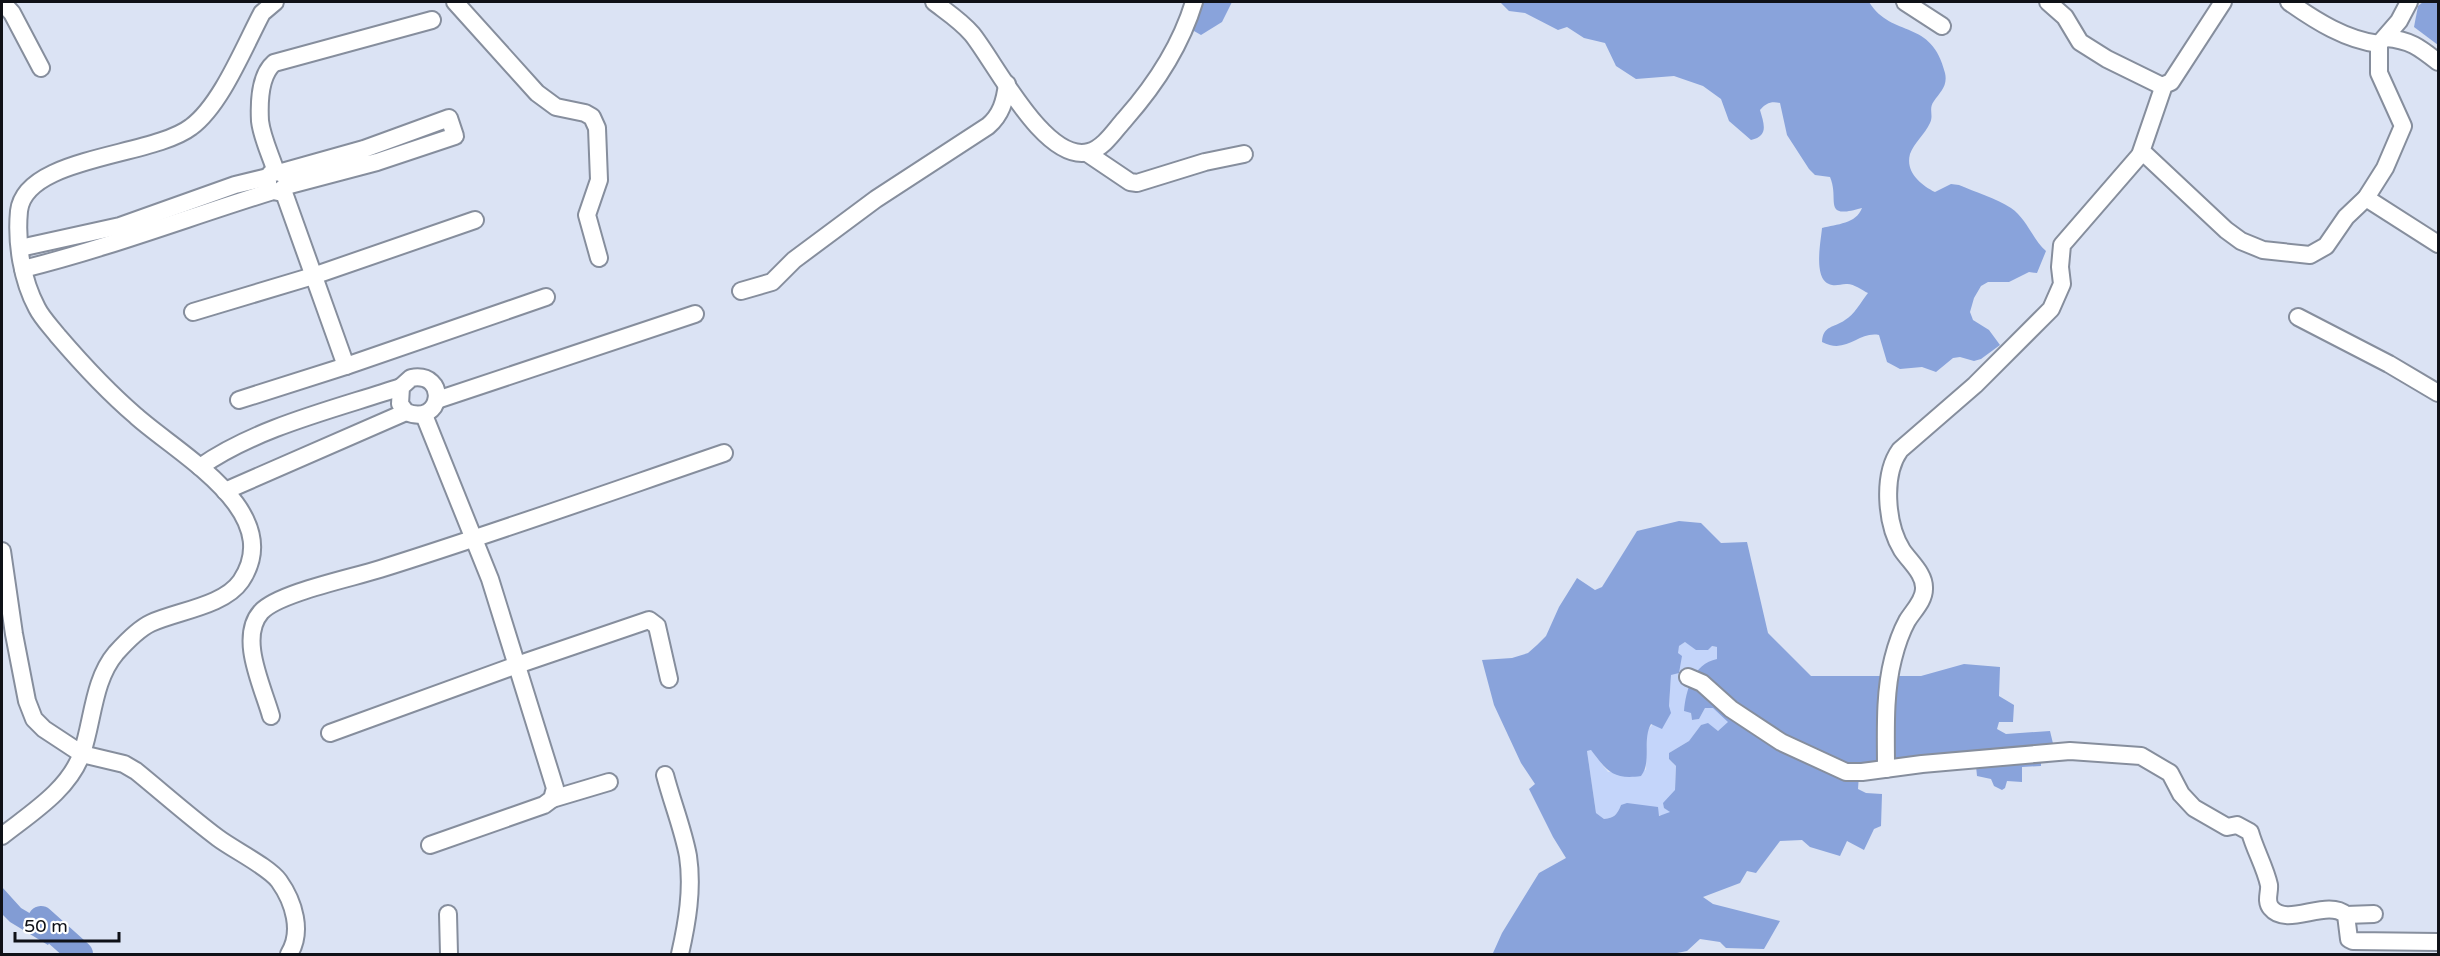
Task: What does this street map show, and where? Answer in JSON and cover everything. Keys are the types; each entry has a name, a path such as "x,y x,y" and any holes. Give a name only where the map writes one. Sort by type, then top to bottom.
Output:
{"street":[{"path":"2,2 12,13 41,68"},
{"path":"2,836 63,785 82,754 100,683 114,655 149,624 219,598 241,581 252,556 253,547 242,513 225,491 200,467 135,416 75,356 38,311 27,287 23,269 19,209 32,184 50,173 161,141 190,128 212,106 262,13 275,2"},
{"path":"455,2 537,93 556,107 585,113 592,117 597,128 599,180 587,215 599,258"},
{"path":"933,2 962,24 972,35 1008,84 1024,111 1045,135 1058,145 1087,153 1130,182 1137,183 1205,162 1244,154"},
{"path":"1087,153 1099,148 1140,102 1173,53 1194,2"},
{"path":"1905,2 1942,26"},
{"path":"2048,2 2065,17 2080,42 2107,59 2160,85 2171,82 2223,2"},
{"path":"2289,2 2305,14 2348,37 2382,41 2405,40 2439,62"},
{"path":"2140,155 2146,155 2241,242 2262,250 2301,256 2314,254 2326,246 2346,217 2367,198 2385,168 2403,126 2379,73 2382,41 2399,21 2409,2"},
{"path":"346,366 278,182 260,122 263,78 268,68 274,63 432,20"},
{"path":"741,291 772,282 795,260 876,200 988,126 997,119 1005,100 1008,84"},
{"path":"1886,769 1886,712 1893,660 1906,623 1922,599 1924,589 1922,578 1903,553 1891,523 1890,489 1893,460 1900,450 1975,385 2051,309 2062,284 2060,267 2062,245 2140,155 2164,85"},
{"path":"23,269 81,255 152,223 278,182 388,150"},
{"path":"2367,198 2439,244"},
{"path":"193,312 313,276 475,220"},
{"path":"20,248 120,226 152,223"},
{"path":"75,236 81,255"},
{"path":"239,400 346,366 546,297"},
{"path":"437,400 695,314"},
{"path":"2298,317 2389,364 2439,393"},
{"path":"200,467 221,452 262,434 401,387 411,378 424,378 435,387 437,400 433,409 424,415 415,416 406,412 400,404 401,387"},
{"path":"225,491 406,412"},
{"path":"424,415 490,579 555,788 552,799"},
{"path":"271,716 251,647 250,634 261,612 272,604 305,591 379,569 724,453"},
{"path":"2,551 14,634 34,718 44,729 82,754 124,764 136,771 217,837 273,875 285,893 298,929 296,940 289,954"},
{"path":"330,733 649,620 657,626 669,679"},
{"path":"1688,677 1702,683 1731,709 1781,742 1840,770 1854,772 2070,751 2141,756 2170,773 2181,794 2194,808 2227,827 2237,825 2250,832 2270,887 2268,902 2271,908 2278,913 2303,914 2326,909 2341,911 2346,915 2374,914"},
{"path":"664,775 688,856 687,921 680,954"},
{"path":"430,845 544,805 552,799 609,782"},
{"path":"448,914 449,954"},
{"path":"2346,915 2349,939 2354,941 2439,942"}],"shaded area":[{"path":"1200,2 1232,2 1222,22 1201,35 1194,31 1186,17"},
{"path":"1500,2 1869,2 1889,21 1921,36 1931,44 1939,56 1945,73 1945,82 1932,104 1930,123 1910,154 1912,172 1924,186 1935,192 1951,184 1959,185 2005,204 2017,213 2046,251 2037,273 2029,272 2009,282 1988,282 1981,286 1974,298 1970,312 1973,320 1989,330 2000,345 1981,359 1974,361 1960,357 1953,358 1936,372 1922,367 1900,369 1887,362 1879,335 1865,336 1838,346 1822,342 1824,333 1848,318 1868,293 1852,285 1834,285 1826,282 1822,277 1819,251 1822,228 1851,220 1862,208 1849,211 1836,210 1830,177 1815,175 1809,169 1787,135 1780,103 1769,103 1760,110 1764,129 1761,136 1751,140 1729,121 1721,99 1703,86 1674,76 1636,79 1616,66 1605,43 1584,38 1567,27 1558,30 1525,13 1509,11"},
{"path":"2423,2 2438,2 2438,45 2414,27 2418,6"},
{"path":"1679,521 1701,523 1721,543 1747,542 1768,633 1811,676 1921,676 1964,664 2000,667 1999,696 2014,705 2013,722 1999,722 1997,729 2006,734 2050,731 2057,760 2041,761 2041,766 2022,767 2022,782 2007,781 2002,790 1994,786 1991,779 1977,776 1976,766 1859,775 1858,789 1866,793 1882,794 1881,826 1874,829 1864,850 1847,841 1840,856 1810,847 1802,840 1780,841 1756,873 1747,871 1740,883 1703,897 1713,904 1780,921 1764,949 1726,948 1720,942 1700,939 1687,951 1677,953 1493,953 1502,933 1539,873 1566,858 1529,789 1535,784 1521,763 1494,705 1482,660 1512,658 1528,653 1546,636 1559,607 1577,578 1595,590 1602,587 1637,531","holes":["1685,642 1696,650 1717,647 1717,659 1702,666 1692,679 1684,711 1691,713 1692,720 1699,719 1705,708 1713,708 1728,722 1718,731 1708,723 1701,725 1689,741 1669,753 1669,759 1676,766 1675,790 1663,803 1664,808 1670,812 1659,816 1658,807 1627,803 1621,805 1615,815 1604,819 1596,813 1587,751 1591,750 1606,769 1617,775 1641,776 1646,764 1648,730 1651,724 1662,729 1671,713 1669,706 1671,675 1679,673 1682,656 1678,653 1679,646"]},
{"path":"1685,642 1717,647 1717,659 1691,713 1692,720 1699,719 1705,708 1714,707 1729,722 1718,731 1708,724 1701,725 1689,741 1669,753 1669,759 1676,766 1671,812 1653,815 1621,805 1615,815 1604,819 1596,813 1587,751 1591,750 1608,772 1646,770 1647,731 1669,706 1671,674 1679,646"},
{"path":"2,887 21,908 58,930 48,945 10,922 2,914"}],"waterway":[{"path":"41,919 80,954"}]}
